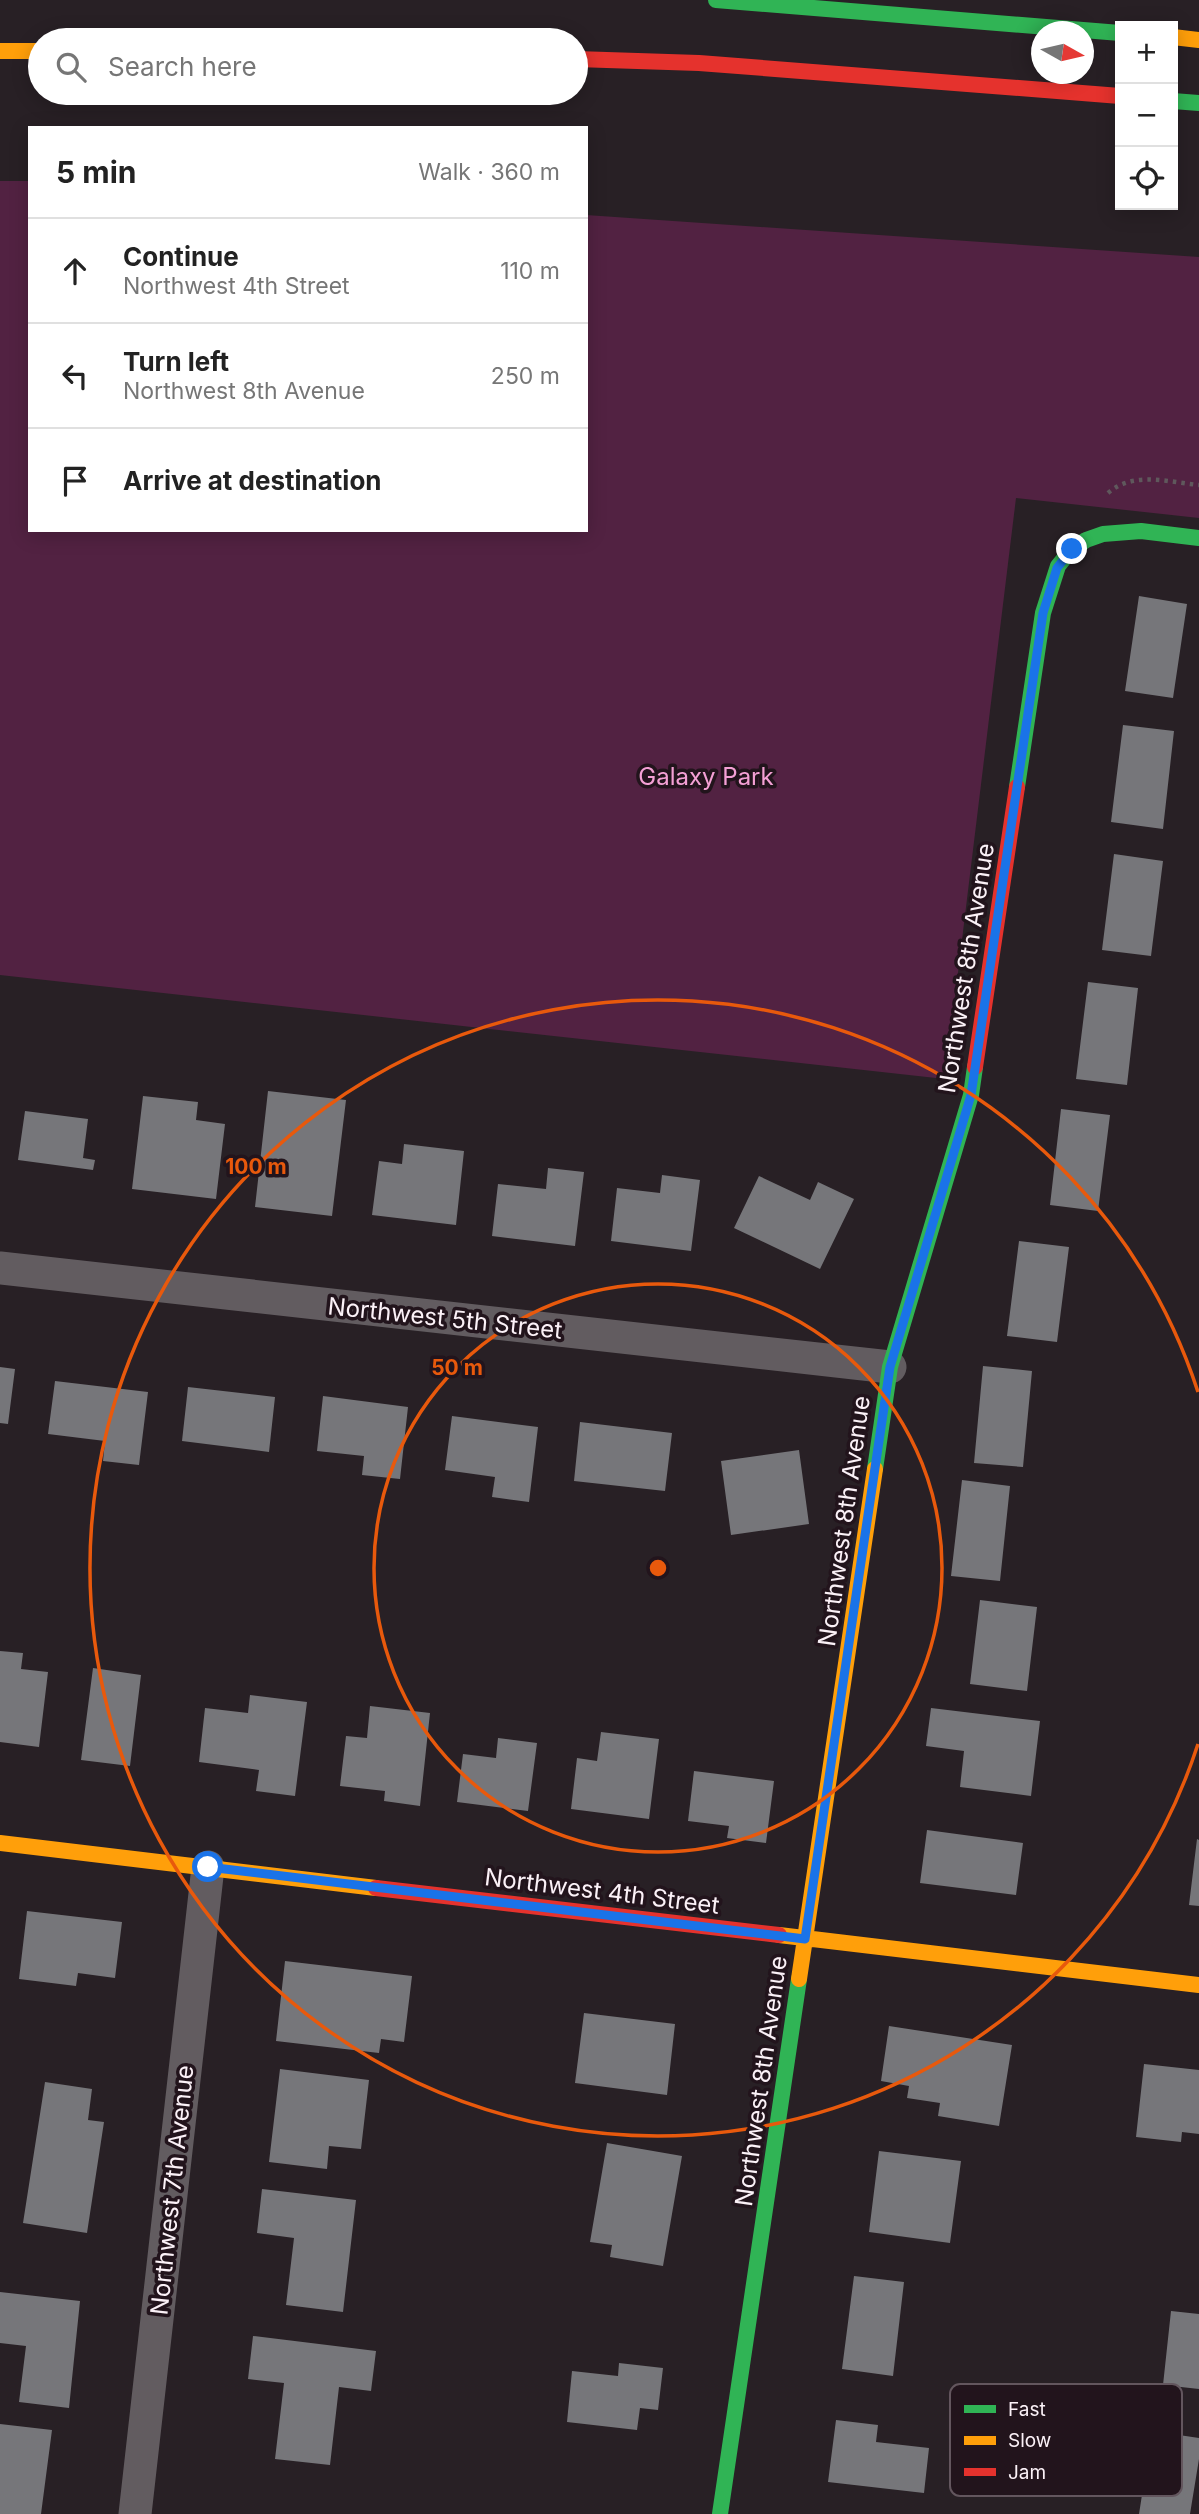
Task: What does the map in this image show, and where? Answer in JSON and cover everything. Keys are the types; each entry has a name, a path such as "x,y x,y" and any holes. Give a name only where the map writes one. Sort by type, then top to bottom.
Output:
{"main road":[{"path":"716,0 1115,33"},
{"path":"1178,38 1199,40"},
{"path":"0,51 28,51"},
{"path":"588,59 712,64 1115,96"},
{"path":"1178,101 1199,103"},
{"name":"Northwest 8th Avenue","path":"720,2514 890,1367 971,1095 1043,613 1057,568 1072,549 1092,535 1126,530 1199,538"},
{"name":"Northwest 4th Street","path":"0,1843 1199,1985"}],"street":[{"name":"Northwest 5th Street","path":"0,1268 890,1367"},
{"name":"Northwest 7th Avenue","path":"135,2514 208,1867"}],"green space":[{"name":"Galaxy Park","path":"0,181 28,181 28,532 588,532 588,215 1199,257 1199,518 1016,498 945,1079 0,975"}],"building":[{"path":"1139,596 1187,604 1173,698 1125,691"},
{"path":"1123,725 1174,731 1163,829 1111,822"},
{"path":"1114,854 1163,861 1151,956 1102,950"},
{"path":"1088,982 1138,988 1127,1085 1076,1079"},
{"path":"268,1091 346,1100 332,1216 255,1207"},
{"path":"143,1096 198,1102 196,1120 225,1124 216,1199 132,1189"},
{"path":"1061,1109 1110,1115 1098,1211 1050,1205"},
{"path":"25,1111 88,1119 83,1158 95,1160 93,1170 18,1160"},
{"path":"404,1144 464,1151 456,1225 372,1215 379,1161 402,1164"},
{"path":"548,1168 584,1172 575,1246 492,1236 498,1184 546,1189"},
{"path":"662,1175 700,1180 691,1251 611,1241 617,1188 660,1193"},
{"path":"759,1176 810,1200 818,1182 854,1199 820,1269 734,1228"},
{"path":"1019,1241 1069,1247 1057,1342 1007,1336"},
{"path":"983,1366 1032,1371 1023,1467 974,1463"},
{"path":"0,1367 15,1369 8,1424 0,1423"},
{"path":"55,1381 148,1392 139,1465 103,1461 105,1441 48,1434"},
{"path":"188,1387 275,1397 269,1452 182,1441"},
{"path":"323,1396 408,1407 400,1479 362,1475 364,1456 317,1451"},
{"path":"452,1416 538,1427 529,1502 492,1497 495,1477 445,1470"},
{"path":"580,1422 672,1433 665,1491 574,1481"},
{"path":"799,1450 809,1524 731,1535 721,1461"},
{"path":"962,1480 1010,1486 1000,1581 951,1576"},
{"path":"980,1600 1037,1607 1027,1691 970,1684"},
{"path":"0,1651 23,1653 21,1669 48,1672 39,1747 0,1742"},
{"path":"93,1668 141,1675 130,1766 81,1760"},
{"path":"250,1695 307,1702 295,1796 256,1791 259,1770 199,1762 205,1708 248,1713"},
{"path":"370,1706 430,1713 420,1806 384,1801 385,1791 340,1786 346,1736 367,1738"},
{"path":"931,1708 1040,1721 1031,1796 960,1787 964,1751 926,1746"},
{"path":"601,1732 659,1739 649,1819 571,1809 577,1758 597,1761"},
{"path":"498,1738 537,1743 528,1811 457,1802 463,1754 496,1758"},
{"path":"694,1771 774,1781 766,1843 727,1838 729,1826 688,1821"},
{"path":"927,1830 1023,1843 1016,1895 920,1883"},
{"path":"1197,1839 1199,1840 1199,1906 1189,1905"},
{"path":"27,1911 122,1922 115,1978 78,1973 76,1986 19,1979"},
{"path":"285,1961 412,1976 404,2042 381,2039 379,2053 276,2041"},
{"path":"584,2013 675,2024 667,2095 575,2083"},
{"path":"889,2026 1012,2045 999,2126 938,2116 940,2103 907,2098 909,2086 881,2081"},
{"path":"1144,2064 1199,2070 1199,2134 1182,2132 1181,2142 1136,2137"},
{"path":"280,2069 369,2080 361,2149 329,2146 327,2169 269,2162"},
{"path":"45,2082 92,2089 88,2120 104,2122 87,2233 23,2223"},
{"path":"607,2143 682,2156 663,2266 610,2257 612,2245 590,2242"},
{"path":"879,2151 961,2161 950,2243 869,2232"},
{"path":"262,2189 356,2200 343,2312 286,2305 294,2238 257,2233"},
{"path":"854,2276 904,2282 893,2376 842,2369"},
{"path":"0,2292 80,2301 69,2408 19,2402 26,2346 0,2343"},
{"path":"1171,2311 1199,2314 1199,2389 1182,2387 1182,2384 1163,2384"},
{"path":"253,2336 376,2351 371,2391 339,2387 330,2465 275,2459 284,2383 248,2379"},
{"path":"619,2363 663,2368 658,2410 640,2408 637,2430 567,2422 572,2371 618,2376"},
{"path":"836,2420 878,2425 876,2442 929,2448 924,2493 828,2482"},
{"path":"0,2424 52,2430 41,2514 0,2514"},
{"path":"1182,2435 1199,2438 1199,2459 1190,2514 1139,2514 1142,2496 1182,2496"}],"traffic: fast":[{"path":"716,0 1115,33"},
{"path":"1178,101 1199,103"},
{"path":"1017,787 1043,613 1058,566 1071,550 1086,540 1103,534 1141,531 1199,538"},
{"path":"875,1469 890,1367 971,1095 975,1067"},
{"path":"720,2514 799,1979"}],"traffic: slow":[{"path":"1178,38 1199,40"},
{"path":"0,51 28,51"},
{"path":"799,1979 875,1469"},
{"path":"0,1843 376,1888"},
{"path":"779,1935 1199,1985"}],"traffic: jam":[{"path":"588,59 699,63 1115,96"},
{"path":"975,1067 1017,787"},
{"path":"376,1888 779,1935"}],"route":[{"path":"208,1867 805,1939 890,1367 971,1095 1043,613 1057,568 1072,549"}]}
